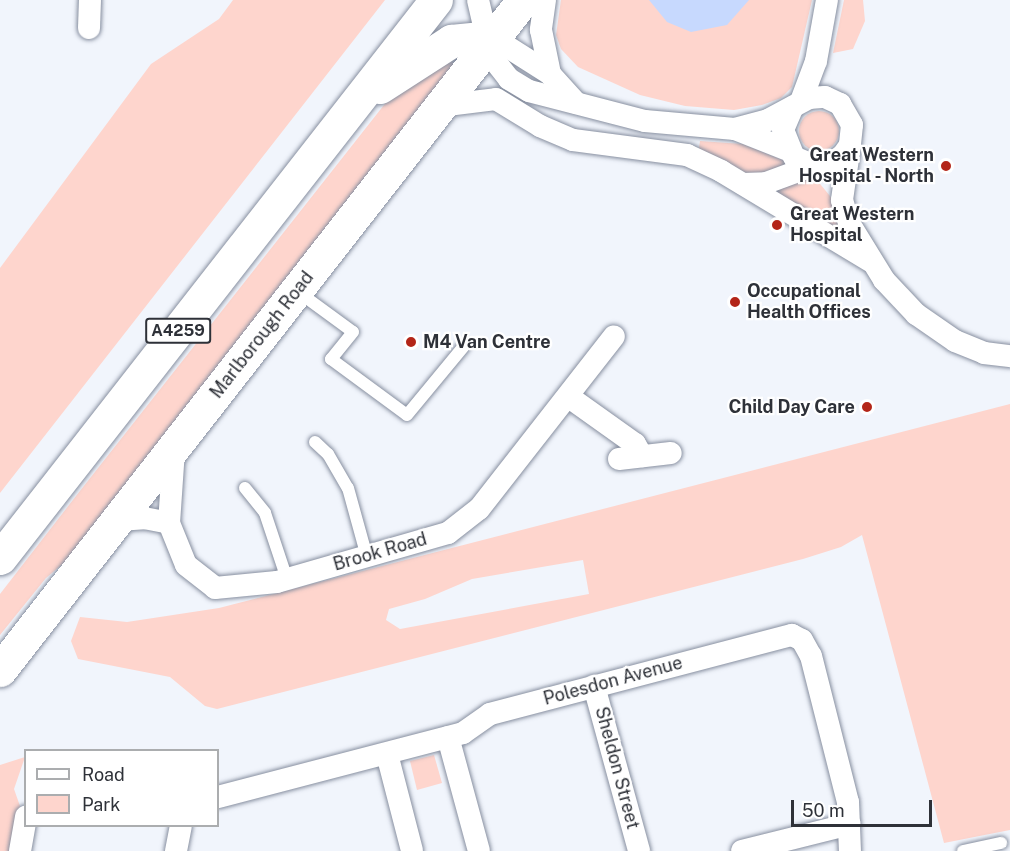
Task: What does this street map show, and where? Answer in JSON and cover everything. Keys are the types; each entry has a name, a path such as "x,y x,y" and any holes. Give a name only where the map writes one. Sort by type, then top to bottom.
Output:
{"main road":[{"name":"A4259","path":"0,558 436,0"},
{"name":"Marlborough Road","path":"0,670 297,290 397,169 488,40 523,0"},
{"path":"356,103 451,41 488,40"}],"street":[{"path":"89,28 90,0"},
{"path":"478,0 495,63 515,83 535,93 645,121 735,129 788,150 799,161 814,166 842,200 849,223 870,261 896,294 927,323 966,347 1010,356"},
{"path":"545,0 541,30 550,74"},
{"path":"788,150 783,130 797,104 819,47 827,0"},
{"path":"488,40 550,74 576,103"},
{"path":"819,47 835,101 852,125 842,200"},
{"path":"735,129 768,120 797,104 816,97 835,101"},
{"path":"434,118 496,99 561,136 591,144 679,153 743,184 870,261"},
{"path":"743,184 766,183 814,166 836,161 850,145"},
{"name":"Brook Road","path":"174,449 169,523 186,565 215,588 244,588 287,579 448,533 479,509 569,398 614,336"},
{"path":"569,398 634,444 642,456"},
{"path":"619,459 671,453"},
{"path":"118,520 144,518 169,523"},
{"name":"Polesdon Avenue","path":"219,797 463,733 490,714 785,635 802,640 814,667 848,802 850,851"},
{"name":"Sheldon Street","path":"594,686 639,851"},
{"path":"448,737 479,851"},
{"path":"387,754 412,851"},
{"path":"742,851 850,824"},
{"path":"20,851 24,827"},
{"path":"176,851 181,827"}],"lane":[{"path":"297,290 353,332 331,359 407,415 464,346"},
{"path":"315,442 328,454 348,488 367,557"},
{"path":"246,488 265,513 287,579"},
{"path":"971,850 1001,843"}],"green space":[{"path":"233,0 385,0 0,493 0,268 151,64 219,19"},
{"path":"561,0 812,0 792,87 781,98 762,105 734,110 685,106 640,95 578,67 561,49 556,35"},
{"path":"844,0 863,0 865,21 853,49 833,53"},
{"path":"450,59 457,67 71,557 46,578 0,635 0,594 76,496 395,91"},
{"path":"819,111 833,117 839,131 833,145 819,151 805,145 799,131 805,117"},
{"path":"700,141 743,144 790,163 758,179 698,154"},
{"path":"812,174 834,201 848,235 770,189"},
{"path":"1010,404 1010,830 944,843 862,535 841,547 803,559 217,709 205,706 170,677 78,659 71,641 80,617 127,622 219,608","holes":["583,560 589,594 400,629 386,620 389,609 425,599 472,579"]},
{"path":"434,755 442,783 417,790 410,761"},
{"path":"24,757 14,789 20,806 14,851 0,851 0,765"}],"water":[{"path":"649,0 749,0 727,25 691,32 667,22"}],"place":[{"name":"Great Western Hospital - North","path":"946,166"},
{"name":"Great Western Hospital","path":"777,225"},
{"name":"Occupational Health Offices","path":"735,302"},
{"name":"M4 Van Centre","path":"411,342"},
{"name":"Child Day Care","path":"867,407"}]}
